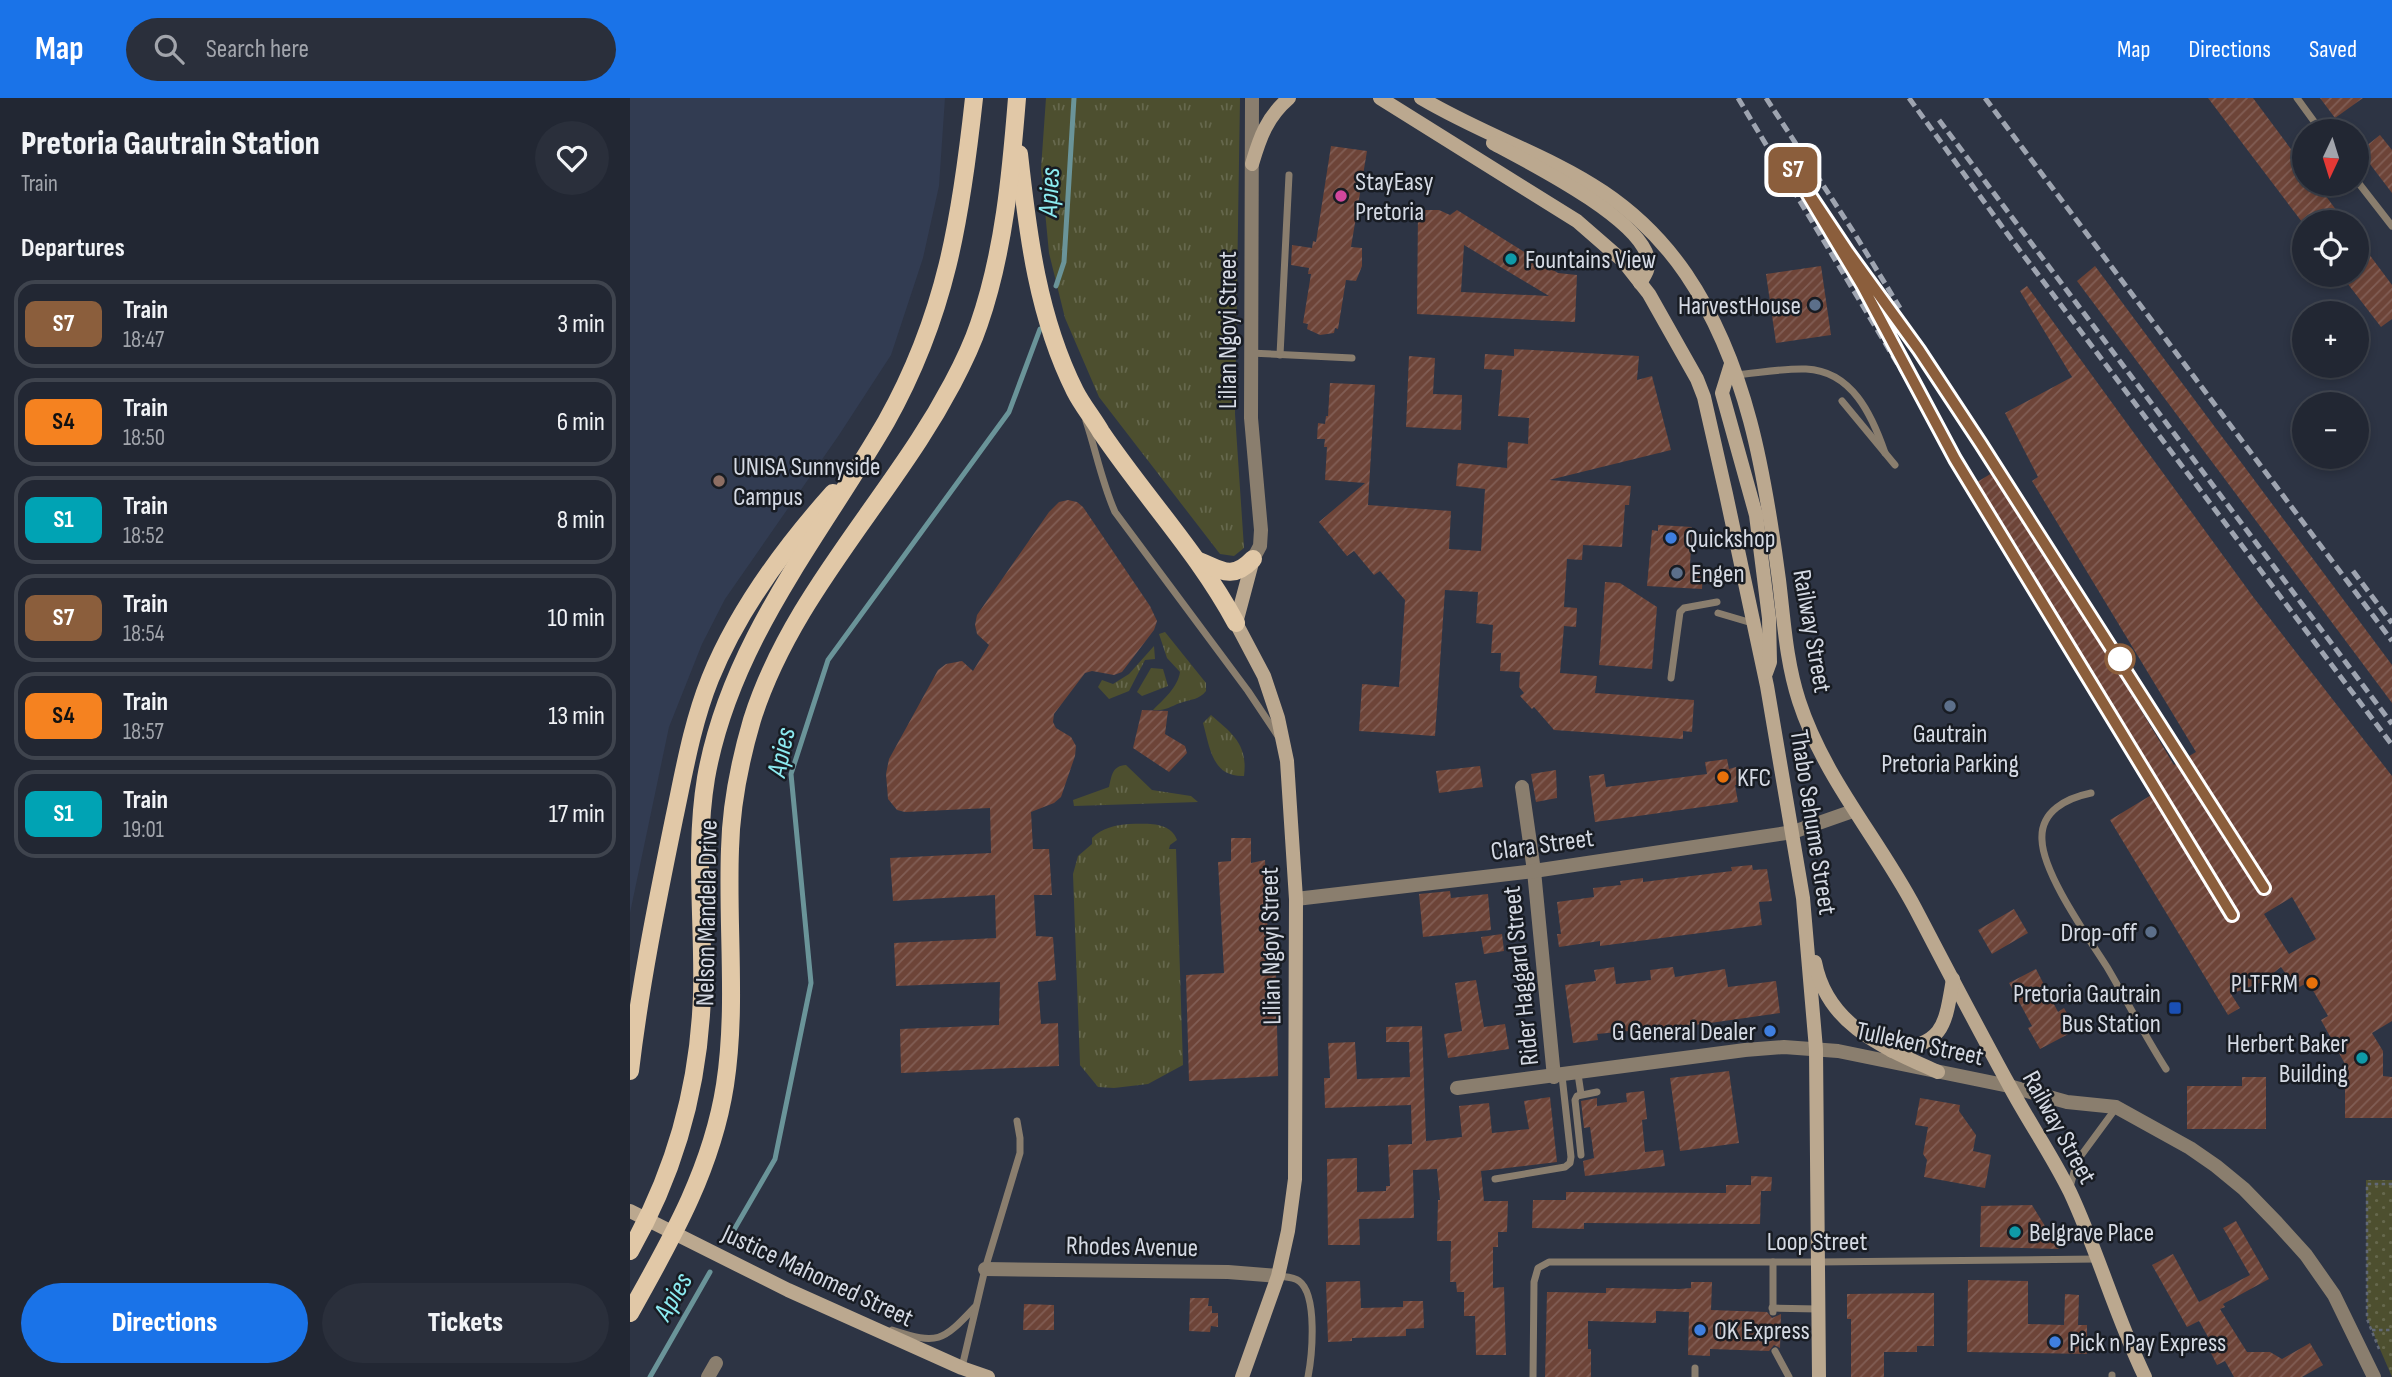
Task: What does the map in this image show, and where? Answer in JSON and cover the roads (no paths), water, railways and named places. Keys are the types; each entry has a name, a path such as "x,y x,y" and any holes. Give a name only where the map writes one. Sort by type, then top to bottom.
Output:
{"main road":[{"name":"Nelson Mandela Drive","path":"630,1251 648,1220 686,1117 696,1063 702,995 700,842 706,778 722,714 742,661 758,630 902,394 928,333 942,293 956,237 974,98"},
{"path":"1252,164 1264,127 1276,108 1289,98"},
{"path":"1367,98 1397,110"},
{"name":"Thabo Sehume Street","path":"1380,98 1577,221 1623,261 1649,294 1704,397 1764,676 1803,898 1816,1049 1819,1377"},
{"path":"1424,100 1472,131 1591,198 1619,220 1644,247 1648,257 1649,265 1640,283"},
{"name":"Railway Street","path":"1424,100 1572,171 1607,192 1644,222 1686,274 1718,331 1734,370 1756,443 1779,577 1787,655 1799,702 1825,762 1853,811 1909,896 2009,1086 2069,1190 2145,1377"},
{"name":"Nelson Mandela Drive","path":"630,1313 675,1234 706,1161 718,1122 725,1083 732,979 730,848 736,793 751,724 770,674 792,630 820,584 921,438 964,359 979,325 1000,242 1017,103"},
{"path":"1017,103 1019,154 1035,270 1042,303 1058,352 1076,394 1117,455 1199,561 1236,623"},
{"path":"1734,370 1722,393 1756,515 1770,638 1770,662 1764,676"},
{"path":"630,1071 677,808 698,715 711,678 751,599 772,568 793,538 861,462"},
{"path":"1199,561 1216,570 1233,572 1247,566 1253,559"},
{"path":"1236,623 1253,559"},
{"name":"Lilian Ngoyi Street","path":"1236,623 1264,676 1278,718 1287,761 1296,899 1295,1179 1278,1276 1242,1377"},
{"path":"1803,898 1817,972 1836,1009 1859,1032 1938,1072"},
{"path":"1892,1051 1917,1046 1936,1035 1944,1025 1953,979"},
{"name":"Justice Mahomed Street","path":"630,1211 961,1373 988,1377"}],"street":[{"name":"Lilian Ngoyi Street","path":"1252,98 1251,418 1261,530 1260,546 1253,559"},
{"name":"Rider Haggard Street","path":"1522,787 1558,1076"},
{"name":"Clara Street","path":"1296,899 1534,871 1793,832 1853,811"},
{"name":"Tulleken Street","path":"1457,1088 1784,1047 1816,1049 1938,1072 2009,1086 2067,1102 2116,1107 2190,1148 2216,1166 2244,1189 2277,1223 2306,1255 2334,1295 2374,1377"},
{"name":"Rhodes Avenue","path":"985,1269 1228,1272 1278,1276"},
{"path":"708,1377 716,1363"}],"lane":[{"path":"2298,98 2313,119"},
{"path":"1280,355 1289,175"},
{"path":"2369,196 2392,226"},
{"path":"1250,353 1352,358"},
{"path":"1734,370 1803,369 1831,374 1844,381 1860,400 1885,453"},
{"path":"1076,394 1115,512 1248,691 1283,743"},
{"path":"1842,401 1895,465"},
{"path":"1671,678 1679,612 1684,608 1717,601"},
{"path":"1718,613 1753,623"},
{"path":"2091,793 2078,796 2054,809 2044,823 2041,838 2044,853 2056,881 2083,929 2166,1069"},
{"path":"1578,1074 1581,1094"},
{"path":"1495,1179 1565,1167 1570,1163 1558,1076"},
{"path":"1581,1155 1575,1100 1581,1094 1597,1092"},
{"path":"2069,1190 2077,1161 2116,1107"},
{"path":"961,1373 985,1269 1020,1153 1017,1121"},
{"name":"Loop Street","path":"1533,1377 1534,1282 1538,1268 1549,1262 2098,1259"},
{"path":"1773,1262 1772,1310 1818,1309"},
{"path":"1278,1276 1301,1282 1311,1307 1308,1377"},
{"path":"831,1310 930,1340 947,1334 976,1306"},
{"path":"1775,1351 1789,1377"},
{"path":"1695,1368 1695,1377"}],"waterway":[{"name":"Apies","path":"1056,286 1064,262 1074,98"},
{"name":"Apies","path":"731,1235 775,1159 811,983 791,774 828,660 1009,412 1040,329"},
{"name":"Apies","path":"650,1377 710,1272"}],"railway":[{"path":"1738,98 1971,486"},
{"path":"1766,98 1900,308"},
{"path":"1909,98 2006,232 2392,745"},
{"path":"1985,98 2392,641"},
{"path":"1939,120 2392,724"},
{"path":"1792,168 1981,444 2264,888"},
{"path":"2353,571 2392,623"}],"train":[{"name":"S7","path":"2232,915 1955,459 1862,285 1792,168 1981,444 2264,888"}],"place":[{"name":"StayEasy Pretoria","path":"1341,196"},
{"name":"Fountains View","path":"1511,259"},
{"name":"HarvestHouse","path":"1815,305"},
{"name":"UNISA Sunnyside Campus","path":"719,481"},
{"name":"Quickshop","path":"1671,538"},
{"name":"Engen","path":"1677,573"},
{"name":"Gautrain Pretoria Parking","path":"1950,706"},
{"name":"KFC","path":"1723,777"},
{"name":"Drop-off","path":"2151,932"},
{"name":"PLTFRM","path":"2312,983"},
{"name":"Pretoria Gautrain Bus Station","path":"2175,1008"},
{"name":"G General Dealer","path":"1770,1031"},
{"name":"Herbert Baker Building","path":"2362,1058"},
{"name":"Belgrave Place","path":"2015,1232"},
{"name":"OK Express","path":"1700,1330"},
{"name":"Pick n Pay Express","path":"2055,1342"}]}
